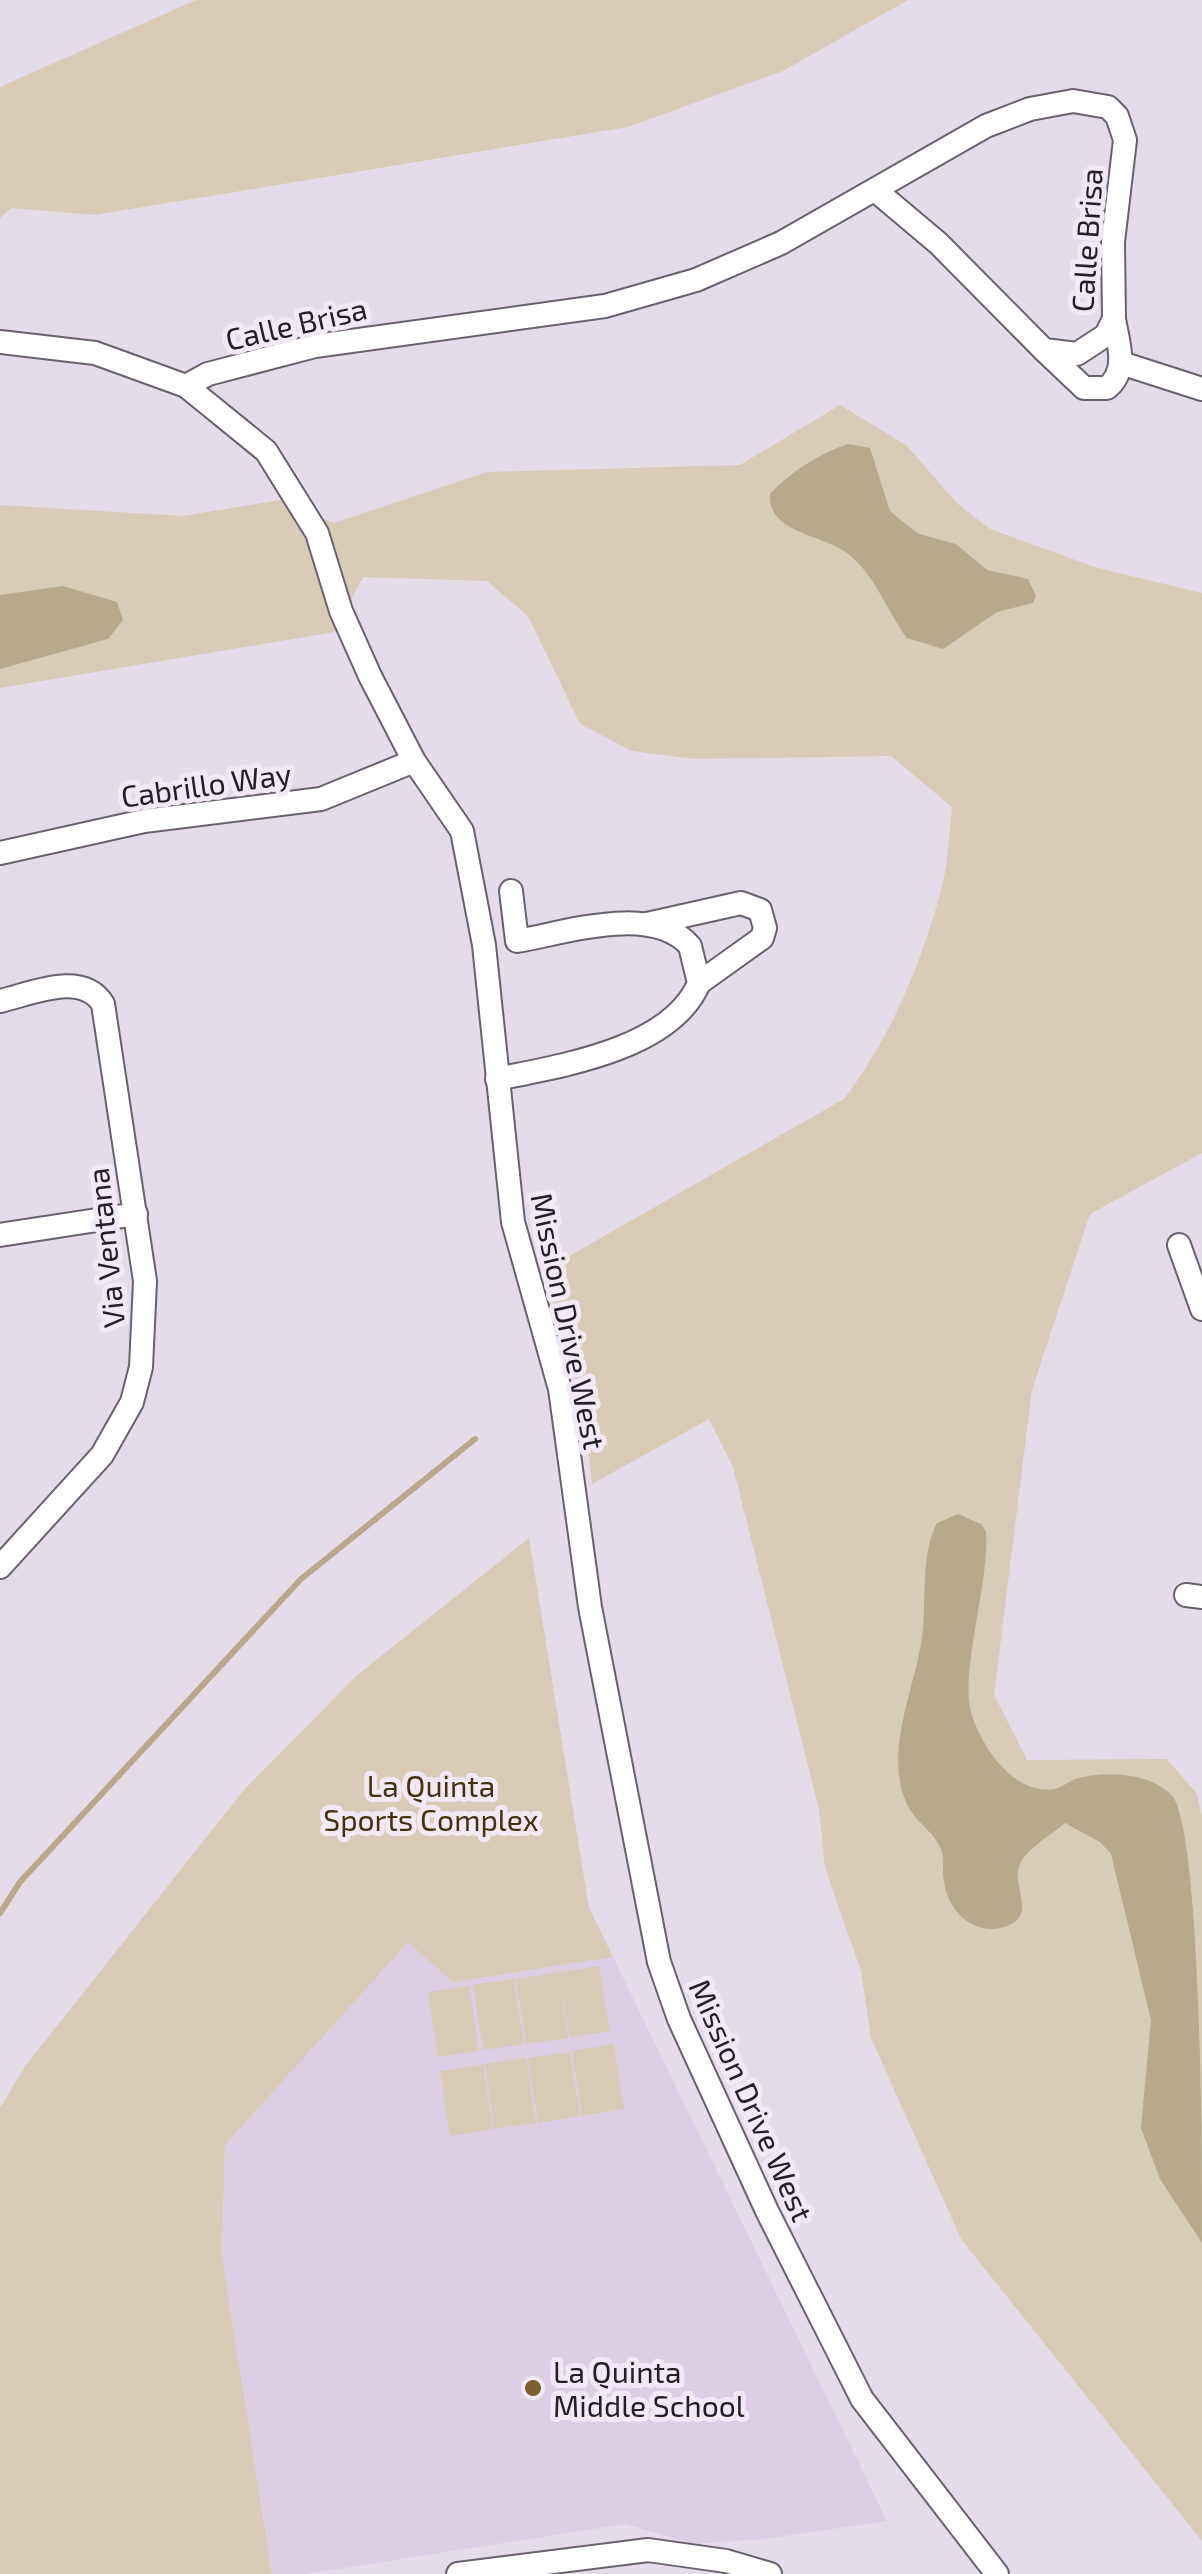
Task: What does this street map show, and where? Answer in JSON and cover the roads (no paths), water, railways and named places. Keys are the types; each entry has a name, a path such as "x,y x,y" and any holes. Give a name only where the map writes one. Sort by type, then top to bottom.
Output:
{"street":[{"name":"Calle Brisa","path":"186,386 227,369 350,338 606,306 696,280 781,243 951,144 1030,110 1073,101 1108,107 1118,116 1125,140 1113,242 1114,318 1106,336 1077,354 1044,350 938,243 875,190"},
{"path":"1044,350 1084,388 1107,388 1120,373 1121,363 1114,318"},
{"name":"Mission Drive West","path":"0,342 94,354 186,386 266,451 317,533 341,610 414,762 462,831 484,946 513,1222 560,1389 590,1607 660,1962 679,2019 759,2194 862,2400 997,2574"},
{"path":"1121,363 1202,389"},
{"name":"Cabrillo Way","path":"0,853 144,821 321,798 414,762"},
{"path":"511,891 518,941 612,925 638,926 682,937 696,958 698,983"},
{"path":"496,1079 579,1062 629,1043 683,1009 698,983 762,938 765,928 760,910 741,903 638,926"},
{"name":"Via Ventana","path":"0,1001 64,986 83,987 98,997 107,1014 109,1058 136,1214 147,1314 132,1402 102,1456 0,1567"},
{"path":"0,1235 136,1214"},
{"path":"1179,1245 1202,1309"},
{"path":"458,2574 648,2550 726,2561 770,2574"},
{"path":"728,2574 770,2574"}],"waterway":[{"path":"0,1913 20,1882 301,1579 475,1439"}],"place":[{"name":"La Quinta Middle School","path":"533,2388"}],"park label":[{"name":"La Quinta Sports Complex","path":"431,1802"}]}
